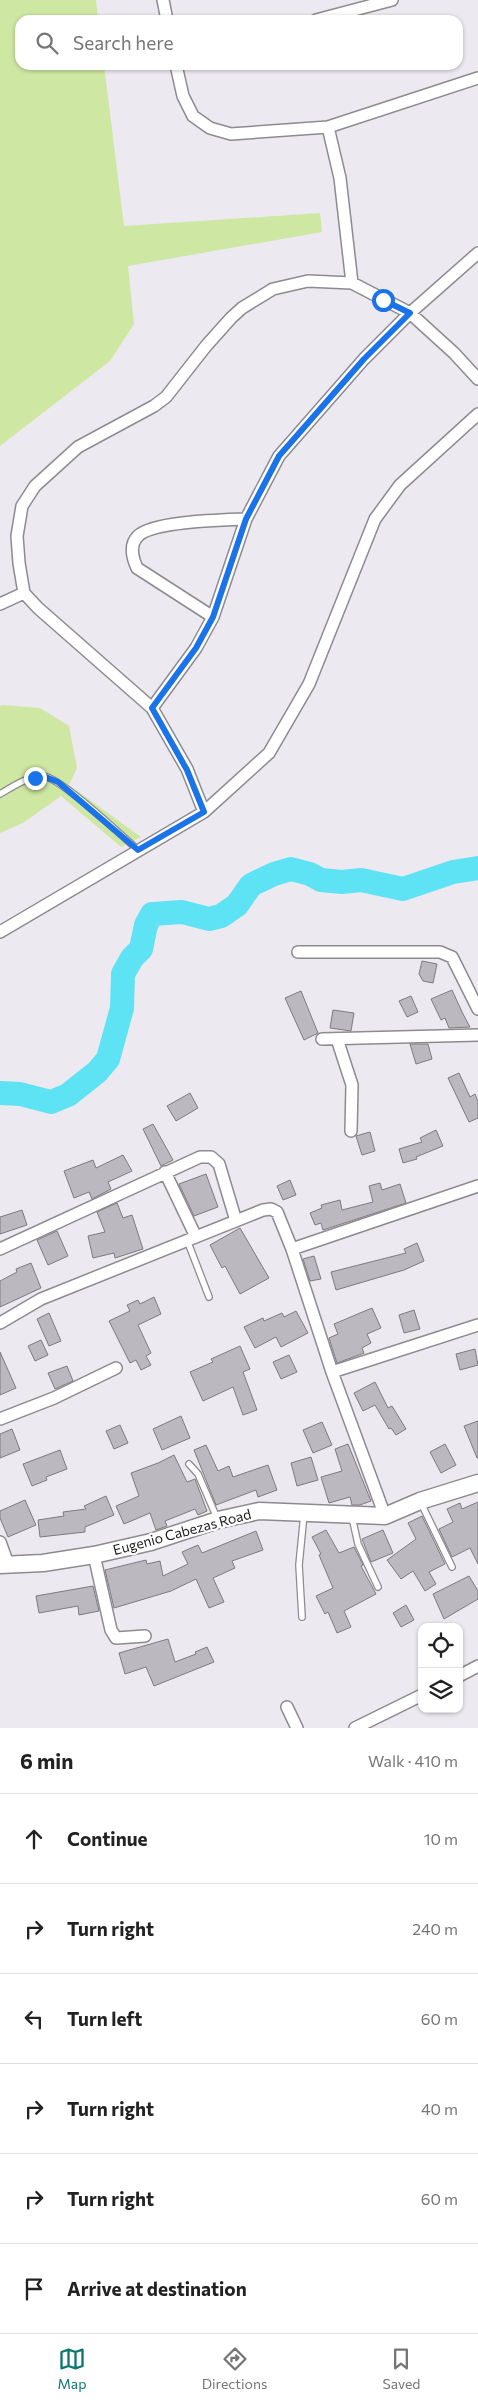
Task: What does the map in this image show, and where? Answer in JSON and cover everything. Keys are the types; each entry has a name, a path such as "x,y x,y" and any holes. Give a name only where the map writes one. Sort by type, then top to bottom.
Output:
{"street":[{"path":"163,0 166,15"},
{"path":"335,15 392,0"},
{"path":"177,70 183,96 193,116 210,128 231,134 328,127 478,78"},
{"path":"328,127 340,178 352,283"},
{"path":"152,708 196,648 213,617 246,519 279,456 364,359 410,313 478,253"},
{"path":"204,812 187,770 152,708 38,608 24,593 17,536 22,506 50,470 78,447 154,406 166,397 218,330 242,308 273,289 308,281 352,283 410,313 454,353 478,380"},
{"path":"0,932 204,812 269,753 309,684 375,519 400,485 478,414"},
{"path":"213,617 137,568 132,557 133,544 139,535 167,525 246,519"},
{"path":"0,604 24,593"},
{"path":"298,952 440,952 452,957 478,1009"},
{"path":"322,1039 478,1035"},
{"path":"337,1038 352,1085 351,1131"},
{"path":"0,1248 165,1172 206,1156 216,1160 219,1164 236,1221"},
{"path":"165,1172 191,1238"},
{"path":"292,1249 478,1186"},
{"path":"0,1323 41,1299 263,1210 274,1210 292,1249 332,1372 385,1516"},
{"path":"332,1372 478,1326"},
{"path":"0,1419 54,1398 116,1368"},
{"name":"Eugenio Cabezas Road","path":"4,1564 43,1563 94,1555 151,1542 218,1520 259,1510 385,1516 420,1501 478,1483"},
{"path":"0,1542 4,1564"},
{"path":"94,1555 111,1630 116,1638 145,1636"},
{"path":"463,1674 478,1666"},
{"path":"355,1728 418,1696"},
{"path":"287,1707 297,1728"}],"lane":[{"path":"0,794 35,778 50,778 66,788 138,850"},
{"path":"191,1238 209,1297"},
{"path":"189,1464 198,1474 218,1520"},
{"path":"420,1501 452,1567"},
{"path":"302,1618 299,1565 304,1512"},
{"path":"351,1514 358,1544 378,1587"}],"green space":[{"path":"0,0 96,0 98,15 15,15 15,70 105,70 124,226 320,213 322,232 128,266 134,324 110,361 0,446"},
{"path":"0,706 40,708 69,726 77,768 69,785 141,837 121,847 61,796 23,823 0,833"}],"building":[{"path":"422,961 437,964 433,983 423,981 419,974"},
{"path":"452,990 470,1027 449,1028 445,1018 441,1020 431,999"},
{"path":"301,991 318,1033 304,1040 285,998"},
{"path":"411,996 418,1012 407,1017 399,1001"},
{"path":"333,1010 354,1013 351,1031 330,1028"},
{"path":"410,1044 428,1044 432,1059 416,1064"},
{"path":"459,1073 470,1097 475,1094 478,1102 478,1118 469,1122 448,1078"},
{"path":"190,1093 198,1108 176,1121 167,1106"},
{"path":"153,1124 173,1160 161,1166 143,1129"},
{"path":"436,1130 443,1146 416,1157 417,1159 403,1163 399,1149 422,1142 420,1138"},
{"path":"370,1132 375,1151 362,1155 356,1136"},
{"path":"123,1155 132,1171 108,1182 111,1189 92,1199 89,1192 74,1198 64,1171 93,1160 96,1168"},
{"path":"206,1174 218,1207 194,1216 179,1184"},
{"path":"290,1180 296,1195 283,1200 277,1186"},
{"path":"380,1183 382,1190 400,1184 406,1203 323,1230 321,1223 315,1225 310,1213 322,1208 321,1205 340,1200 342,1210 373,1202 369,1186"},
{"path":"117,1203 123,1218 132,1215 143,1249 115,1258 114,1253 93,1258 88,1236 105,1232 97,1212"},
{"path":"22,1210 27,1225 0,1234 0,1217"},
{"path":"240,1228 269,1278 240,1294 225,1266 222,1268 210,1245"},
{"path":"57,1231 68,1256 48,1265 37,1240"},
{"path":"417,1243 424,1261 404,1270 336,1290 331,1272 406,1253 404,1249"},
{"path":"314,1256 321,1279 310,1281 303,1259"},
{"path":"31,1263 41,1288 0,1307 0,1281 17,1272 16,1269"},
{"path":"154,1297 161,1314 138,1325 151,1353 146,1356 151,1365 141,1370 136,1360 130,1363 109,1321 130,1311 127,1305 138,1300 140,1304"},
{"path":"372,1308 381,1328 367,1334 371,1343 362,1348 364,1353 337,1363 329,1338 338,1334 334,1324"},
{"path":"414,1310 420,1329 404,1333 399,1315"},
{"path":"296,1311 308,1333 281,1347 276,1337 255,1348 244,1327 263,1318 264,1321 282,1313 284,1317"},
{"path":"49,1313 61,1341 49,1346 37,1319"},
{"path":"41,1340 48,1355 35,1361 28,1346"},
{"path":"240,1346 250,1369 243,1372 257,1410 243,1415 233,1387 203,1401 190,1372 213,1362 211,1359"},
{"path":"475,1349 478,1365 460,1370 456,1354"},
{"path":"0,1352 16,1388 0,1395"},
{"path":"289,1355 297,1372 281,1379 273,1362"},
{"path":"67,1366 73,1381 55,1389 48,1373"},
{"path":"375,1382 388,1408 392,1406 406,1429 396,1435 391,1428 389,1429 375,1405 363,1411 354,1393"},
{"path":"181,1416 190,1438 162,1450 153,1429"},
{"path":"478,1421 478,1458 477,1458 464,1426"},
{"path":"322,1422 332,1445 313,1453 303,1430"},
{"path":"120,1425 128,1443 114,1449 106,1431"},
{"path":"12,1429 20,1450 0,1458 0,1434"},
{"path":"348,1444 371,1501 360,1505 352,1505 350,1497 329,1503 321,1477 342,1471 335,1449"},
{"path":"445,1444 456,1465 441,1473 430,1452"},
{"path":"206,1445 218,1471 229,1466 233,1477 268,1465 277,1490 258,1497 256,1490 216,1505 194,1450"},
{"path":"60,1450 67,1469 46,1477 47,1480 32,1486 23,1464"},
{"path":"174,1455 187,1482 195,1479 207,1511 198,1515 195,1509 165,1521 167,1526 156,1530 150,1513 124,1524 116,1506 139,1496 131,1473"},
{"path":"311,1457 318,1480 297,1486 291,1463"},
{"path":"106,1496 114,1515 85,1527 85,1532 40,1537 38,1520 64,1516 63,1512 86,1509 84,1506"},
{"path":"25,1500 36,1525 8,1537 0,1518 0,1511"},
{"path":"478,1502 478,1564 470,1548 452,1557 439,1529 453,1522 447,1509 460,1503 462,1509"},
{"path":"422,1516 445,1564 429,1572 436,1584 425,1591 413,1571 401,1579 387,1560 416,1539 408,1523"},
{"path":"326,1530 339,1553 354,1547 363,1565 361,1566 376,1594 344,1611 351,1627 337,1633 328,1612 325,1614 316,1596 333,1588 319,1555 321,1554 312,1537"},
{"path":"383,1530 393,1553 371,1562 362,1539"},
{"path":"256,1531 263,1550 232,1561 235,1568 213,1578 224,1602 209,1608 196,1579 171,1591 114,1608 105,1570 146,1560 147,1564 160,1561 163,1576 188,1564 182,1552 198,1545 202,1553"},
{"path":"469,1576 478,1591 478,1599 444,1619 433,1594"},
{"path":"93,1586 99,1611 79,1615 78,1606 39,1613 36,1596"},
{"path":"406,1605 414,1620 401,1627 393,1613"},
{"path":"168,1639 175,1662 196,1654 195,1652 207,1647 214,1662 154,1686 146,1667 125,1674 119,1653"}],"waterway":[{"path":"0,1093 20,1094 51,1102 68,1095 97,1072 108,1059 122,1008 123,974 132,958 141,949 146,925 152,914 182,912 209,919 221,916 237,905 251,885 274,874 291,869 310,874 321,880 342,882 361,880 403,889 453,872 478,868"}],"route":[{"path":"35,778 43,776 58,782 138,850 204,812 187,770 152,708 196,648 213,617 246,519 279,456 310,418 364,359 410,313 383,300"}]}
